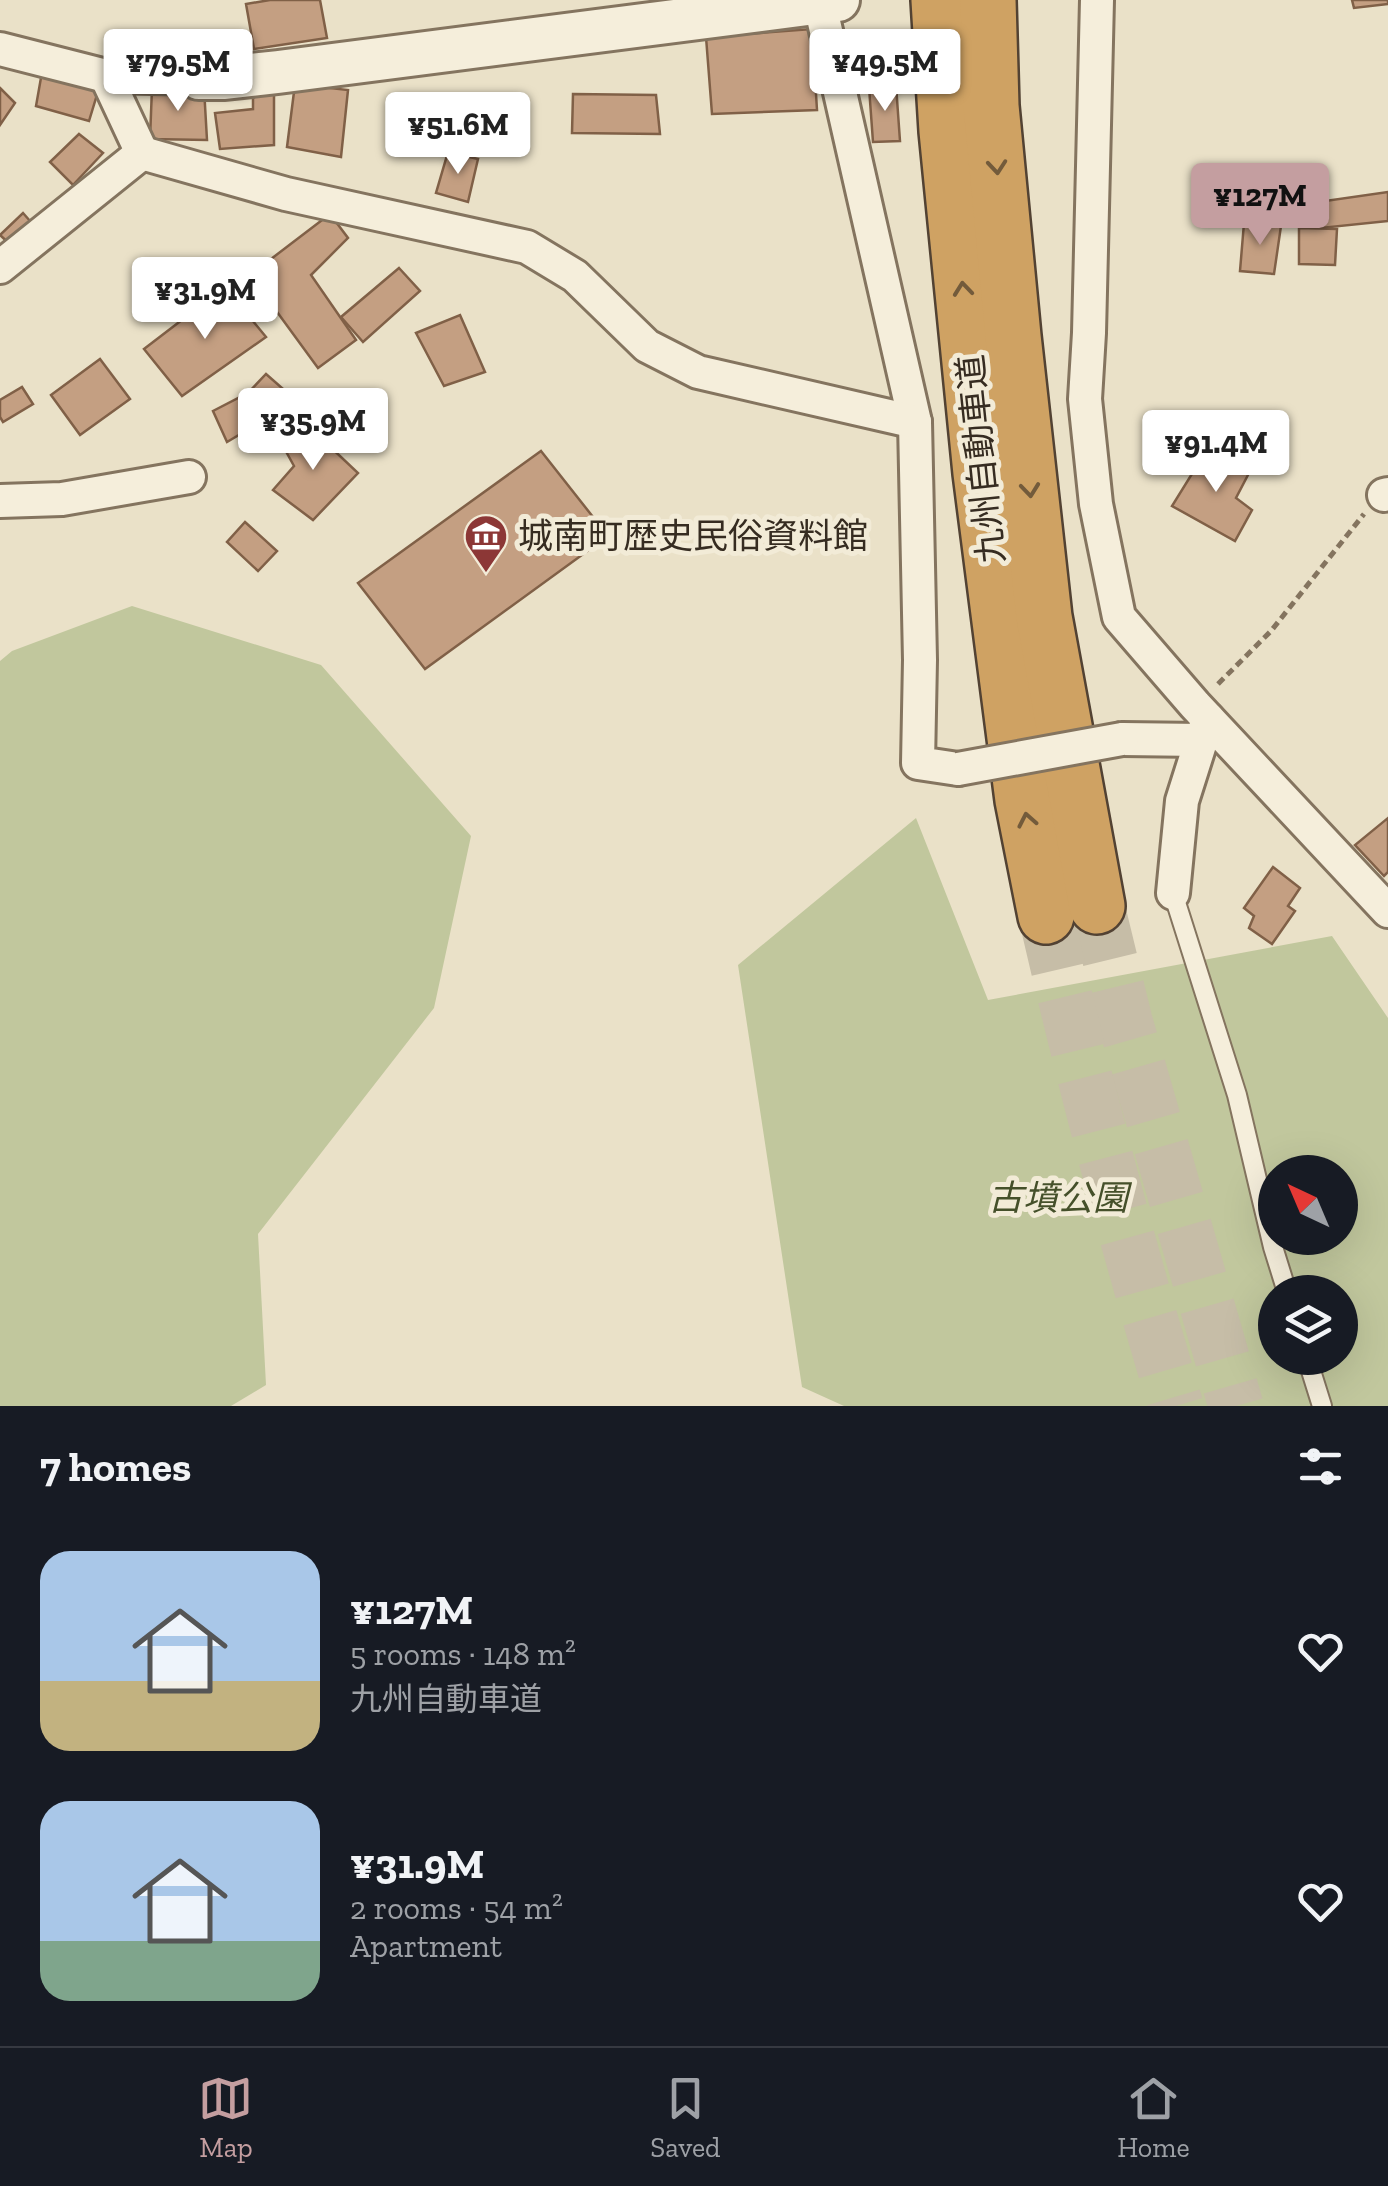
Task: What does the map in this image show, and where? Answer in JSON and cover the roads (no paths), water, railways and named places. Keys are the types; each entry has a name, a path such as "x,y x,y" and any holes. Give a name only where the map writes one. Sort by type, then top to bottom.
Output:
{"highway":[{"name":"九州自動車道","path":"938,0 983,491 1023,800 1072,911 991,106 988,0"}],"street":[{"path":"1097,0 1085,399 1096,504 1120,617 1201,722 1388,912"},
{"path":"0,49 106,76 226,78 826,1 915,422 918,763 958,769 1201,722"},
{"path":"106,76 142,153 286,194 526,247 576,276 647,346 698,372 915,422"},
{"path":"0,266 142,153"},
{"path":"0,501 62,498 189,476"},
{"path":"1174,894 1182,800 1201,722"}],"lane":[{"path":"1174,894 1237,1095 1281,1275"},
{"path":"1312,1375 1322,1406"}],"tunnel":[{"path":"1097,906 1125,1021 1236,1406"},
{"path":"1046,916 1107,1162 1176,1406"}],"place":[{"name":"城南町歴史民俗資料館","path":"486,574"}],"park label":[{"name":"古墳公園","path":"1058,1198"}]}
